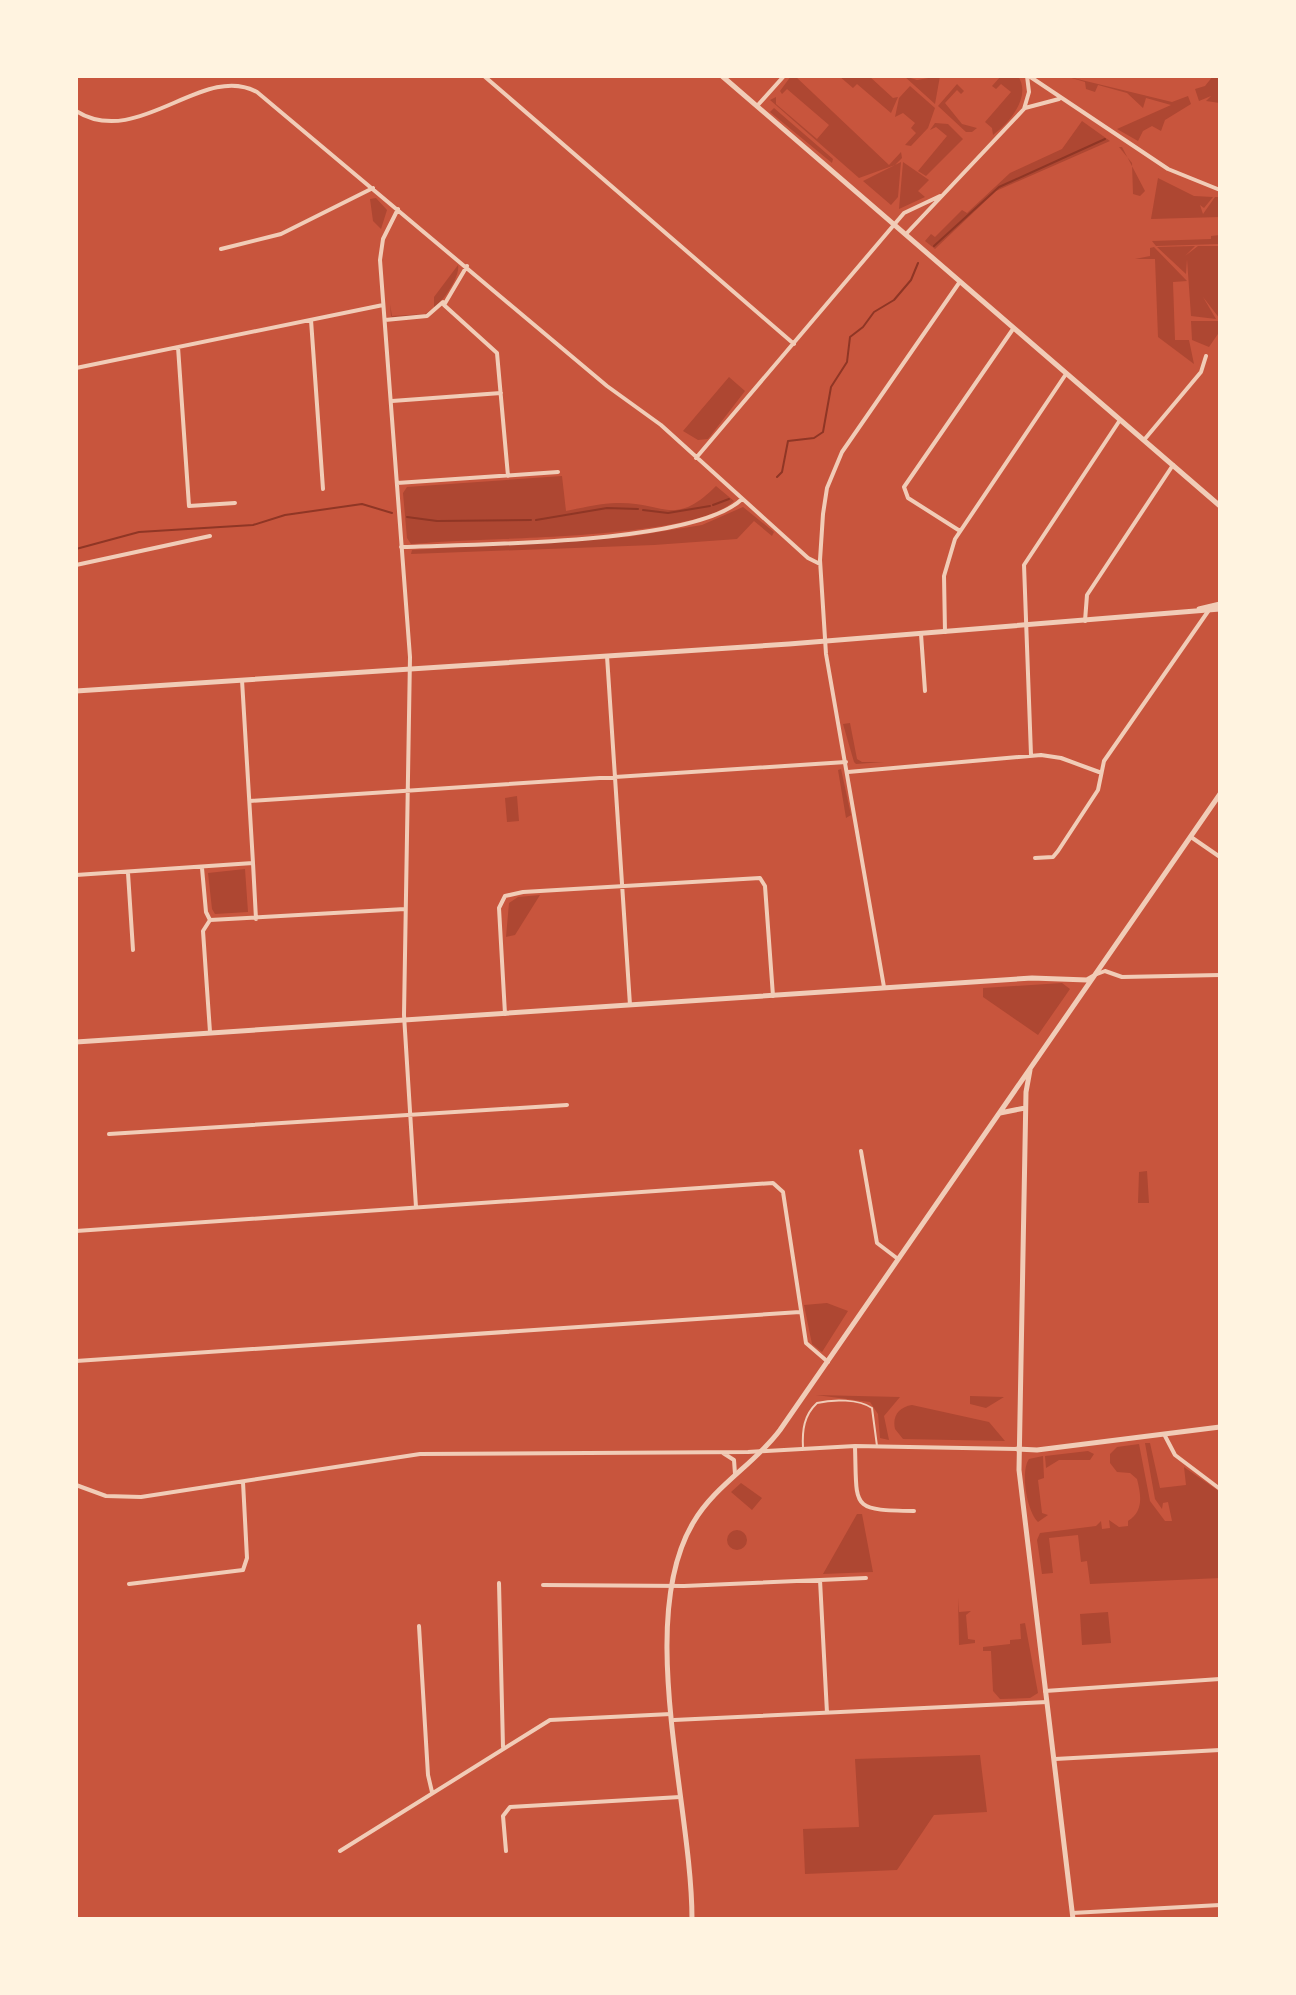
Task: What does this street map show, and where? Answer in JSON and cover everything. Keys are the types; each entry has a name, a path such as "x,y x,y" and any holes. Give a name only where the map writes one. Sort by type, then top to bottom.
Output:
{"street":[{"path":"484,76 794,344"},
{"path":"722,76 1220,506"},
{"path":"757,106 784,76"},
{"path":"1028,76 1168,169 1220,190"},
{"path":"905,236 1024,109 1029,92 1028,76"},
{"path":"76,111 99,121 118,122 212,90 247,87 275,105 696,458 808,558 820,564"},
{"path":"1024,109 1061,99"},
{"path":"221,249 281,234 373,188"},
{"path":"696,458 893,226 907,211 940,196"},
{"path":"398,209 381,250 409,670 404,1020 416,1207"},
{"path":"385,320 427,316 443,302 467,266"},
{"path":"885,989 825,641 820,564 824,505 837,462 959,283"},
{"path":"443,302 495,350 508,476"},
{"path":"76,368 383,305"},
{"path":"311,320 323,489"},
{"path":"960,531 908,498 904,487 1013,329"},
{"path":"178,347 189,506 235,503"},
{"path":"1144,440 1201,372 1206,356"},
{"path":"945,632 944,576 960,531 1066,374"},
{"path":"391,401 501,393"},
{"path":"1031,755 1025,562 1120,420"},
{"path":"1085,621 1087,595 1173,465"},
{"path":"397,483 558,472"},
{"path":"401,547 625,534 707,517 731,508 742,499"},
{"path":"76,565 210,536"},
{"path":"76,691 921,634 1191,612 1220,606"},
{"path":"1035,858 1056,854 1098,790 1099,772 1209,608"},
{"path":"921,634 925,691"},
{"path":"607,656 630,1006"},
{"path":"242,680 256,919"},
{"path":"848,772 1031,755 1061,758 1099,772"},
{"path":"250,801 846,762"},
{"path":"692,1919 691,1864 673,1717 670,1586 677,1558 691,1526 709,1501 763,1451 828,1362 1220,794"},
{"path":"1191,837 1220,857"},
{"path":"76,875 253,863"},
{"path":"202,866 206,912 210,920"},
{"path":"128,872 133,950"},
{"path":"505,1014 499,908 505,896 622,886 760,878 765,886 773,996"},
{"path":"210,920 405,909"},
{"path":"210,920 203,931 210,1032"},
{"path":"76,1042 1054,977 1087,980 1103,971 1122,977 1220,975"},
{"path":"1032,1065 1026,1108 1017,1449 1073,1916 1220,1905"},
{"path":"109,1134 567,1105"},
{"path":"999,1113 1026,1108"},
{"path":"861,1151 877,1243 898,1259"},
{"path":"76,1231 776,1184 783,1192 807,1345 828,1362"},
{"path":"76,1361 801,1312"},
{"path":"76,1485 98,1495 123,1497 420,1454 721,1452 855,1446 1037,1450 1220,1427"},
{"path":"1164,1434 1175,1455 1220,1489"},
{"path":"855,1446 857,1495 863,1506 871,1510 914,1511"},
{"path":"721,1452 734,1460 734,1476"},
{"path":"129,1584 243,1570 247,1558 243,1482"},
{"path":"543,1585 670,1586 866,1578"},
{"path":"820,1580 827,1713"},
{"path":"499,1583 503,1747"},
{"path":"419,1626 428,1775 432,1792"},
{"path":"1045,1691 1220,1679"},
{"path":"340,1851 503,1747 555,1718 827,1713 1047,1702"},
{"path":"1054,1759 1220,1750"},
{"path":"506,1851 503,1816 510,1807 682,1797"}],"lane":[{"path":"803,1449 803,1429 808,1413 817,1403 825,1401 860,1402 872,1408 877,1446"}],"shaded area":[{"path":"791,76 795,76 889,165 901,152 902,158 895,165 859,178 770,100 776,97 776,104 817,139 829,125 787,89 782,94 780,91"},
{"path":"839,76 869,76 893,98 898,97 891,113 857,84 853,88"},
{"path":"904,76 917,80 940,76 935,104"},
{"path":"1001,76 1018,76 1022,92 1012,117 993,135 992,128 985,122 1011,92 1001,84 996,89 992,86"},
{"path":"1065,76 1172,102 1188,96 1191,104 1165,120 1161,131 1152,126 1143,131 1138,141 1117,129 1171,105 1146,98 1143,108 1127,93 1098,85 1095,92 1086,89 1085,82"},
{"path":"1213,76 1220,76 1220,103 1206,101 1211,96 1199,101 1195,89 1205,86"},
{"path":"957,84 964,91 961,94 957,90 945,103 962,124 977,128 972,132 966,132 938,106"},
{"path":"910,86 935,108 928,128 911,146 905,145 916,133 911,128 915,123 903,113 895,117 899,98"},
{"path":"774,108 833,159 832,163 770,112"},
{"path":"1082,121 1110,141 996,191 935,249 925,241 931,234 935,237 962,210 967,213 1010,173 1062,149"},
{"path":"935,123 948,124 963,139 926,176 918,171 947,136 936,127 930,130"},
{"path":"901,162 898,197 891,205 863,181"},
{"path":"903,162 929,180 918,191 925,197 899,209"},
{"path":"1132,166 1145,191 1140,196 1133,194"},
{"path":"1158,178 1194,196 1213,197 1204,208 1200,205 1203,214 1215,197 1220,197 1220,217 1151,219"},
{"path":"376,198 387,210 381,229 373,221 370,199"},
{"path":"1220,235 1220,244 1156,246 1152,241 1211,239 1211,236"},
{"path":"1195,246 1185,256 1198,246 1220,246 1220,319 1203,297 1216,319 1191,316 1187,259 1186,274 1157,247"},
{"path":"1154,247 1187,281 1173,282 1175,340 1189,340 1194,364 1158,337 1155,259 1135,259 1150,256 1150,248"},
{"path":"458,265 456,278 434,308 434,297"},
{"path":"390,304 392,316 425,314 433,309 424,315 392,317"},
{"path":"1191,321 1220,321 1220,331 1209,347 1192,340"},
{"path":"729,377 745,391 708,439 698,440 683,431"},
{"path":"562,476 566,511 617,503 679,510 702,499 716,486 734,501 711,514 635,530 411,544 407,538 403,493 407,487"},
{"path":"743,507 774,532 772,536 754,521 737,539 411,554 412,550 628,537 702,525"},
{"path":"850,723 857,759 862,762 884,762 856,764 854,762 843,724"},
{"path":"841,769 851,815 846,818 838,770"},
{"path":"517,796 519,821 507,822 505,798"},
{"path":"245,869 248,912 215,914 208,873"},
{"path":"540,895 515,935 506,937 509,903 518,897"},
{"path":"1062,983 1070,989 1038,1035 983,997 983,988"},
{"path":"1147,1171 1149,1203 1138,1203 1139,1172"},
{"path":"827,1303 848,1311 822,1352 812,1344 804,1305"},
{"path":"816,1395 900,1397 884,1416 889,1440 880,1438 878,1414 870,1402"},
{"path":"970,1396 1004,1397 986,1408 970,1404"},
{"path":"912,1405 989,1422 1005,1441 903,1439 895,1429 896,1416 900,1410"},
{"path":"1145,1443 1150,1443 1160,1488 1186,1485 1184,1467 1220,1492 1220,1578 1090,1584 1087,1561 1081,1562 1078,1535 1049,1538 1053,1573 1042,1574 1037,1540 1040,1533 1096,1526 1101,1521 1102,1529 1110,1528 1109,1520 1119,1527 1128,1526 1128,1521 1137,1512 1140,1497 1137,1479 1130,1473 1117,1472 1110,1463 1110,1454 1117,1447 1139,1444 1150,1501 1165,1521 1172,1521 1168,1502 1163,1503 1162,1509 1155,1499"},
{"path":"1088,1451 1094,1454 1090,1460 1059,1460 1046,1468 1045,1456"},
{"path":"1043,1456 1044,1478 1038,1480 1042,1513 1048,1515 1038,1522 1028,1501 1025,1473 1029,1459"},
{"path":"741,1483 762,1498 752,1510 731,1492"},
{"path":"857,1514 862,1514 873,1572 823,1574"},
{"path":"737,1530 744,1533 747,1540 744,1547 737,1550 730,1547 727,1540 730,1533"},
{"path":"958,1598 959,1612 971,1611 966,1615 968,1639 975,1640 975,1643 959,1645"},
{"path":"1108,1612 1111,1643 1082,1645 1080,1614"},
{"path":"1025,1623 1038,1693 1030,1698 1000,1699 993,1691 991,1651 983,1651 983,1647 1010,1644 1010,1640 1021,1639 1020,1624"},
{"path":"980,1755 987,1812 934,1815 897,1870 805,1874 803,1829 859,1827 855,1759"}],"waterway":[{"path":"934,246 999,187 1105,139"},
{"path":"777,477 782,472 788,441 814,438 823,432 831,387 847,362 850,337 863,327 874,312 894,300 911,280 918,263"},
{"path":"713,505 729,499"},
{"path":"76,549 139,532 253,525 285,515 362,504 392,513"},
{"path":"643,510 668,513 710,506"},
{"path":"536,520 607,508 638,509"},
{"path":"407,517 437,521 531,520"}]}
